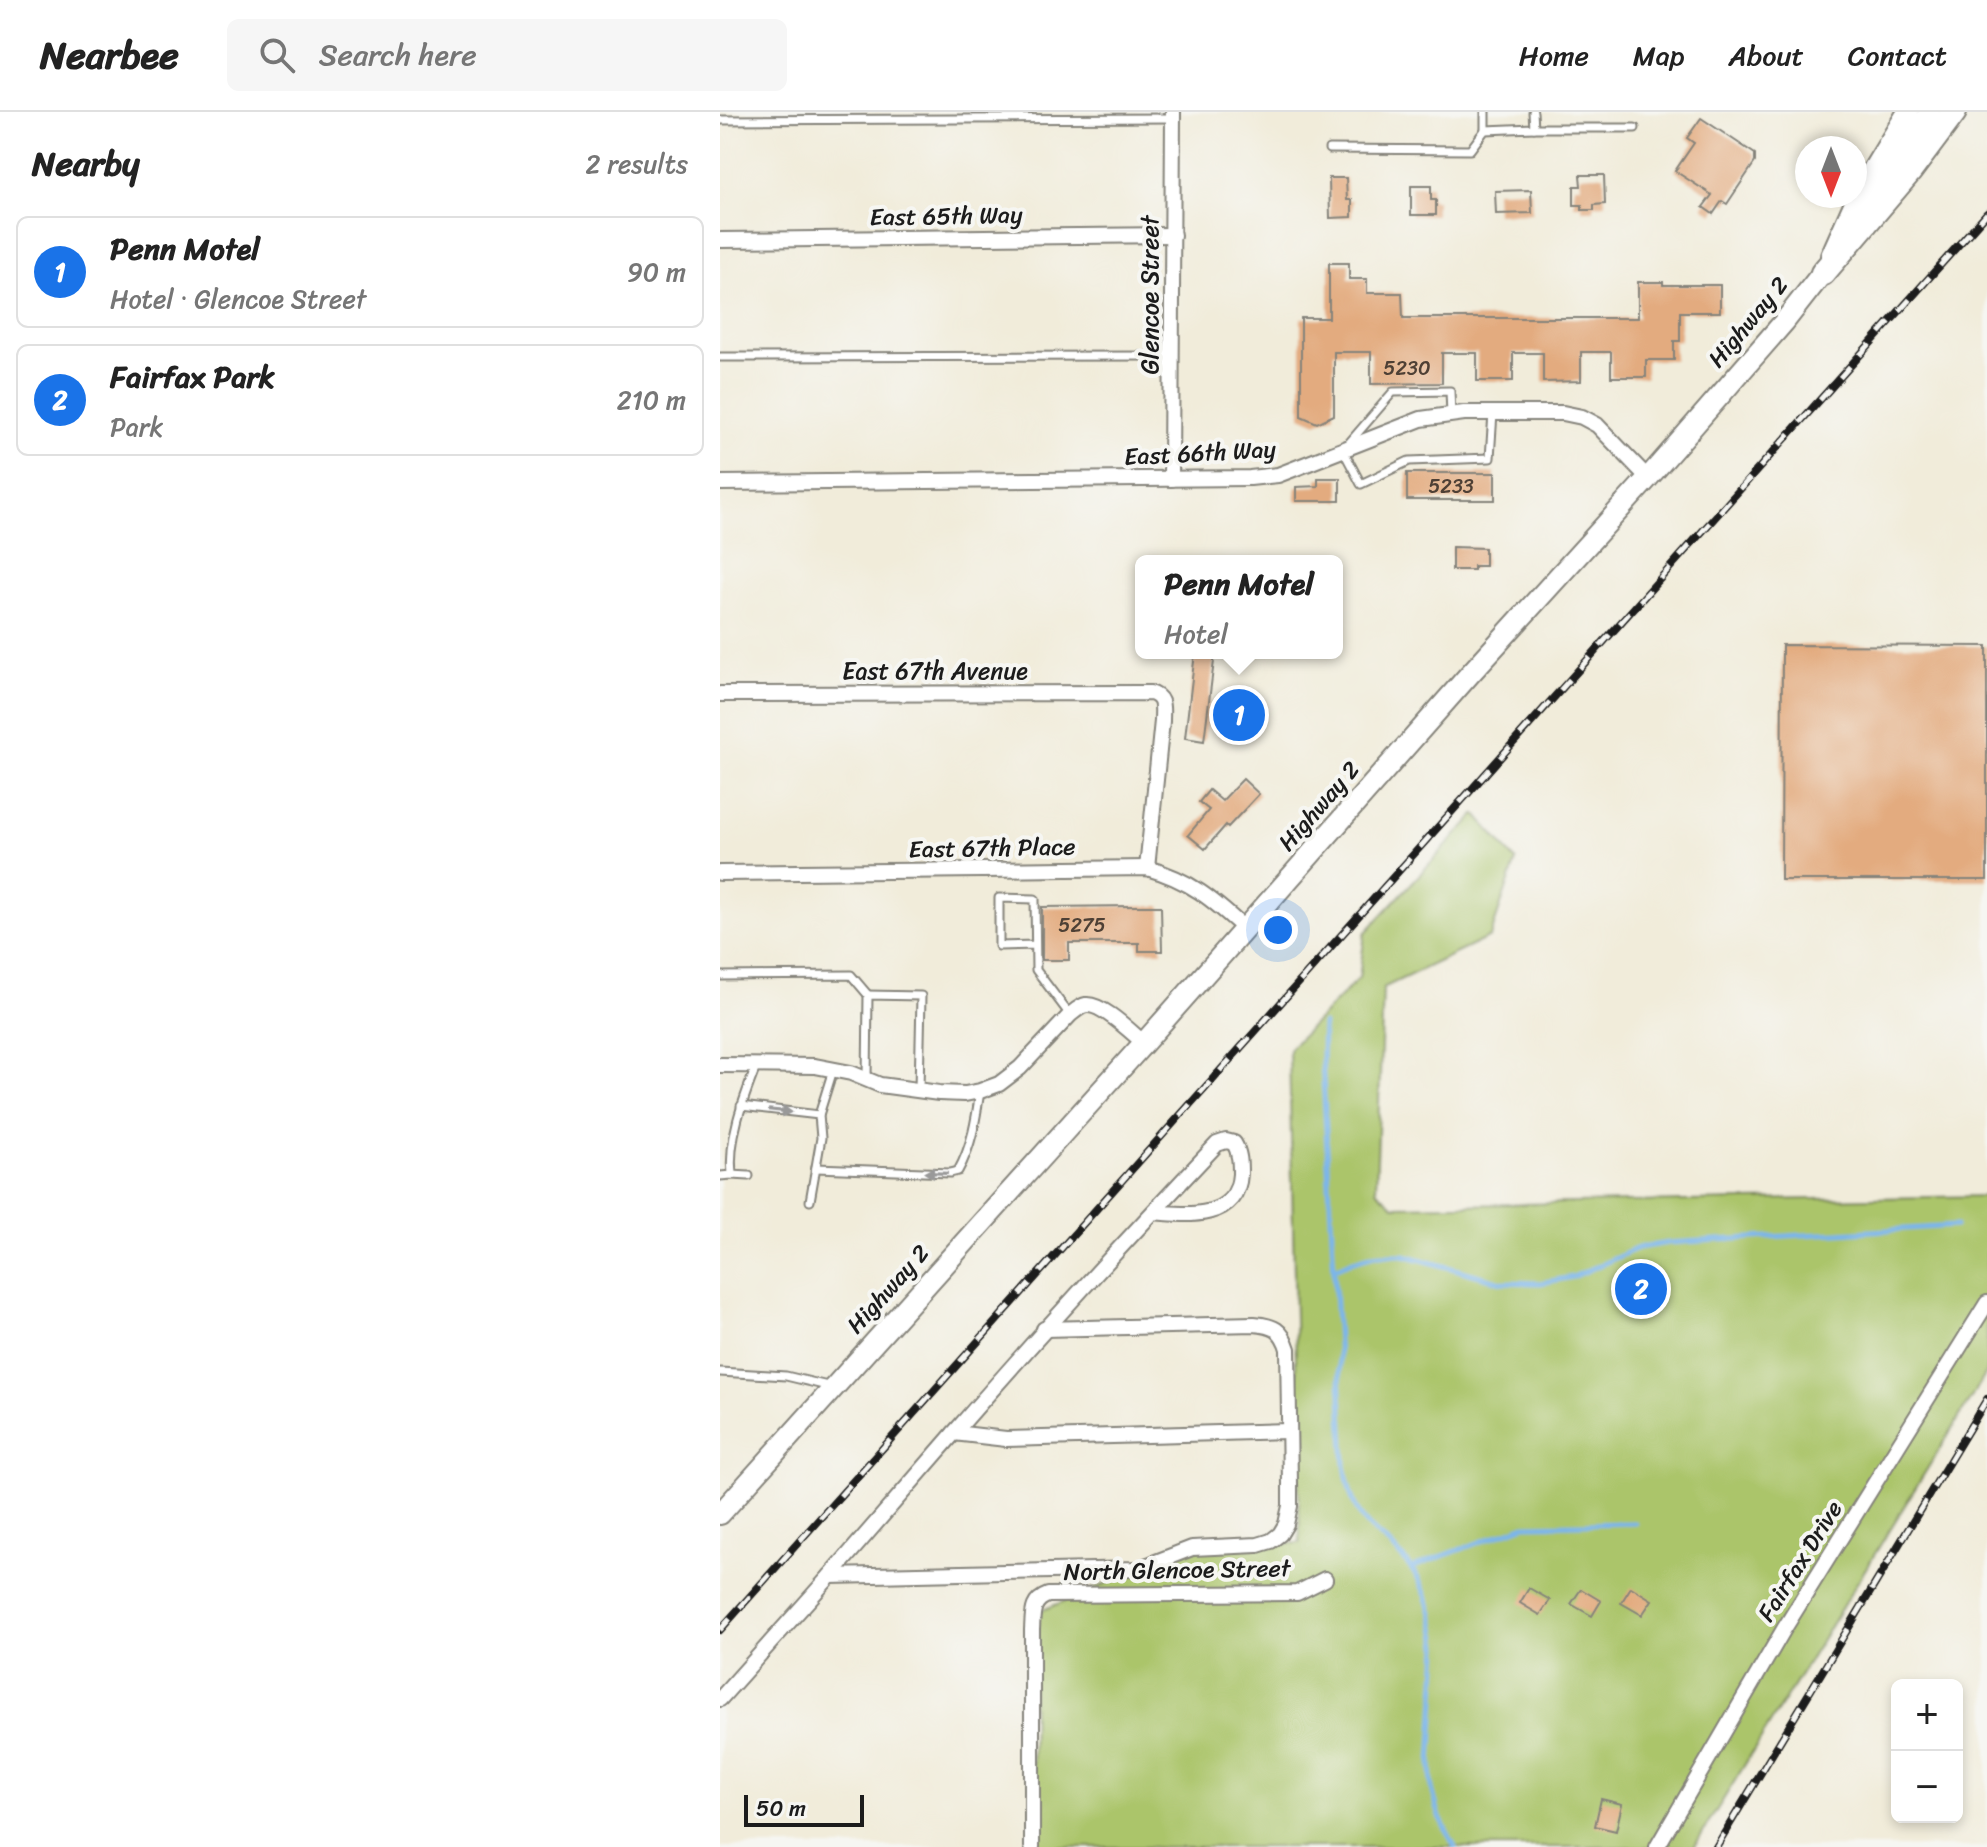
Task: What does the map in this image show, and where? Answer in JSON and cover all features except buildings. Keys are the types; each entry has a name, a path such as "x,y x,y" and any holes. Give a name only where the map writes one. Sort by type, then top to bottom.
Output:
{"highway":[{"path":"1823,273 1909,172 1954,112"}],"main road":[{"path":"1823,273 1860,191 1908,112"},
{"name":"Highway 2","path":"720,1514 1144,1043 1784,322 1823,273 1930,112"}],"street":[{"name":"Glencoe Street","path":"1171,479 1173,115"},
{"name":"East 65th Way","path":"720,240 1173,235"},
{"name":"East 66th Way","path":"720,483 1250,478 1278,475 1414,422 1451,414 1493,413 1563,413 1582,417 1597,425 1648,478"},
{"name":"East 67th Avenue","path":"720,694 1150,693 1160,697 1162,721 1147,868"},
{"name":"East 67th Place","path":"720,873 1147,868 1192,886 1245,929"},
{"path":"720,1065 815,1066 851,1073 880,1085 965,1094 999,1084 1020,1068 1070,1015 1087,1005 1099,1007 1144,1043"},
{"path":"720,1699 1044,1329 1153,1212 1217,1144 1226,1141 1234,1143 1239,1152 1239,1184 1225,1205 1201,1214 1153,1212"},
{"name":"Fairfax Drive","path":"1657,1847 1792,1616 1987,1303"},
{"path":"830,1576 1138,1569 1192,1548 1258,1545 1280,1534 1286,1524 1290,1495 1288,1349 1281,1333 1273,1327 1254,1324 1044,1329"},
{"path":"954,1433 1006,1439 1288,1431"},
{"name":"North Glencoe Street","path":"1032,1847 1032,1630 1034,1605 1039,1598 1048,1595 1297,1593 1325,1579"}],"lane":[{"path":"1329,149 1470,150 1485,130 1485,112"},
{"path":"1533,112 1534,128"},
{"path":"720,120 1173,115"},
{"path":"1485,130 1635,128"},
{"path":"720,357 1172,356"},
{"path":"1451,414 1450,391 1393,392 1343,450 1361,484 1409,461 1490,458 1493,413"},
{"path":"1035,945 999,946 999,898 1035,899 1036,970 1070,1015"},
{"path":"720,976 851,975 868,995 867,1080"},
{"path":"868,995 921,996 919,1090"},
{"path":"732,1175 730,1161 741,1106 756,1064"},
{"path":"810,1201 821,1138 819,1115 833,1070"},
{"path":"816,1168 958,1171 967,1155 980,1091"},
{"path":"741,1106 819,1115"},
{"path":"720,1176 749,1176"},
{"path":"720,1372 786,1376 834,1387"}],"green space":[{"path":"1476,814 1516,861 1490,937 1383,988 1376,1190 1394,1206 1987,1196 1987,1372 1694,1847 1032,1847 1033,1614 1192,1548 1300,1543 1289,1049 1359,978 1365,933"}],"waterway":[{"path":"1323,1024 1322,1060 1346,1473 1351,1495 1361,1516 1410,1567 1430,1607 1438,1646 1432,1789 1440,1818 1455,1847"},
{"path":"1335,1269 1374,1255 1404,1255 1502,1282 1540,1283 1573,1277 1638,1248 1668,1243 1956,1226"},
{"path":"1411,1568 1525,1525 1635,1523"}],"railway":[{"path":"720,1630 1987,213"},
{"path":"1716,1847 1987,1399"}],"place":[{"name":"Penn Motel","path":"1239,715"},
{"name":"Fairfax Park","path":"1641,1289"}]}
